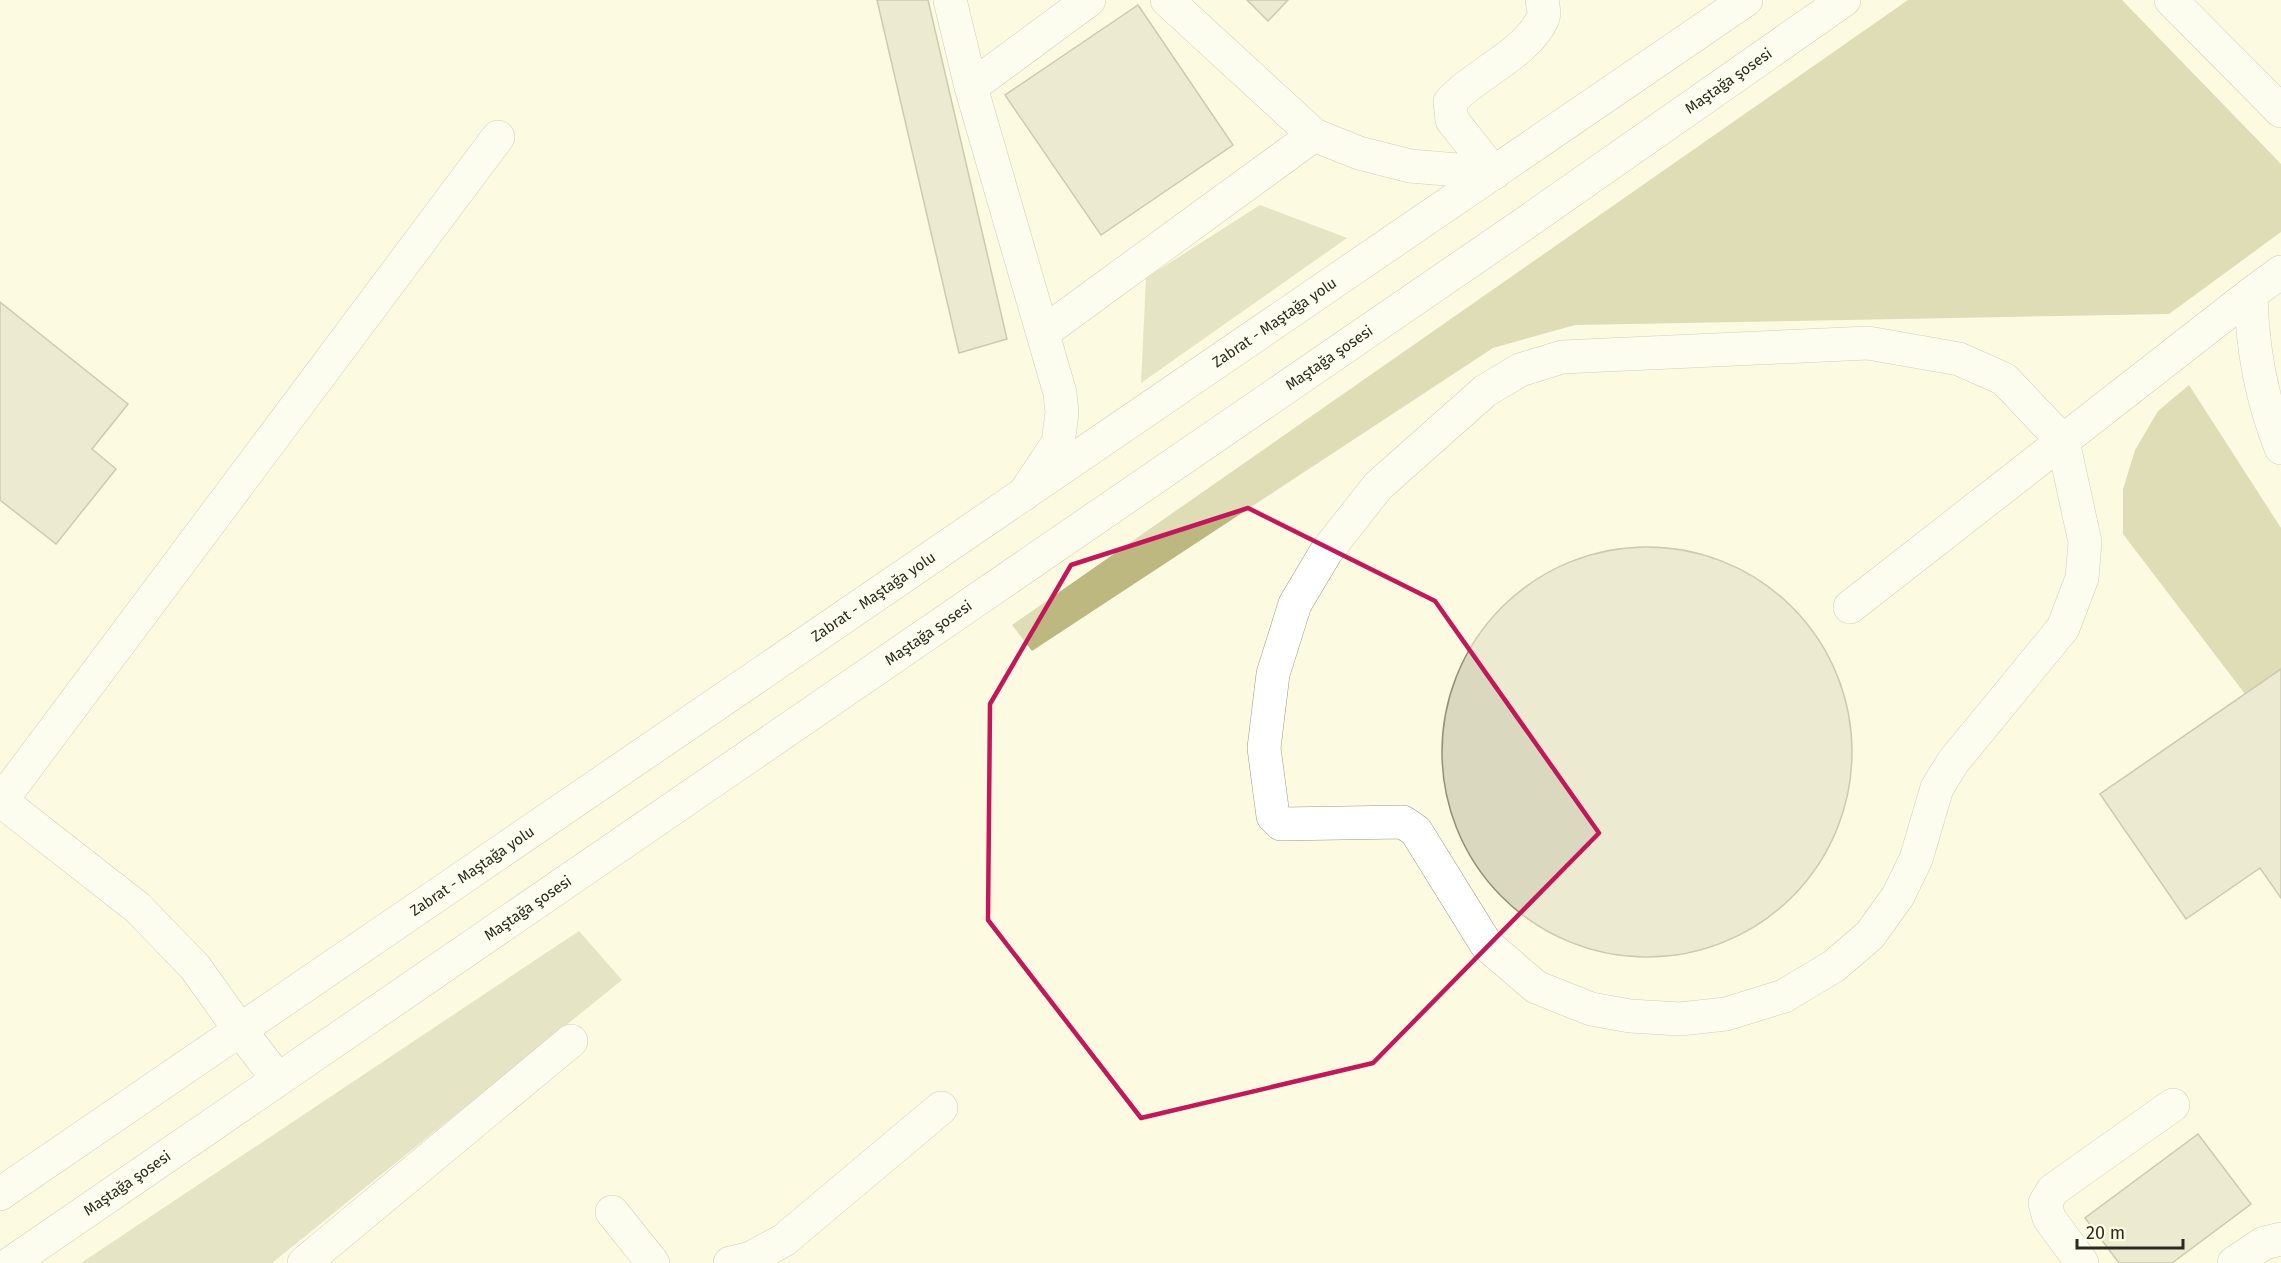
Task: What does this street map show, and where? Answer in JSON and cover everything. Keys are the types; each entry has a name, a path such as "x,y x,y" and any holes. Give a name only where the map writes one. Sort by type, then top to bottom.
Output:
{"main road":[{"path":"950,0 971,87 1060,393 1058,443 1023,494"},
{"path":"971,87 1089,0"},
{"path":"1167,0 1314,135 1359,153 1410,165 1494,173"},
{"path":"1494,173 1452,120 1450,102 1463,87 1527,42 1544,17 1542,0"},
{"name":"Zabrat - Maştağa yolu","path":"0,1194 1746,0"},
{"name":"Maştağa şosesi","path":"11,1263 277,1078 1524,224 1844,0"},
{"path":"2171,0 2281,111"},
{"path":"1044,332 1314,135"},
{"path":"277,1078 195,967 138,908 1,800 498,137"},
{"path":"1850,607 2281,272"},
{"path":"2251,294 2255,362 2266,411 2281,448"},
{"path":"1869,343 1959,359 2004,379 2063,441 2085,542 2082,578 2063,628 1953,762 1937,788 1916,859 1898,896 1870,935 1834,966 1784,996 1726,1014 1680,1019 1630,1016 1591,1009 1536,987 1486,944 1416,831 1403,822 1281,824 1273,816 1264,748 1273,674 1295,604 1326,552 1378,486 1485,391 1520,370 1562,357 1869,343"},
{"path":"304,1263 571,1041"},
{"path":"2082,1263 2049,1218 2045,1203 2053,1190 2173,1106"},
{"path":"730,1263 751,1258 784,1240 941,1108"},
{"path":"612,1212 653,1263"},
{"path":"2234,1263 2265,1243 2281,1239"}],"highlighted area":[{"path":"1248,508 1435,601 1599,833 1373,1063 1141,1118 988,920 990,704 1071,565"}],"shaded area":[{"path":"1908,0 2122,0 2281,164 2281,232 2169,314 1575,325 1493,348 1032,651 1012,625"},
{"path":"1260,205 1347,238 1141,383 1146,278"},
{"path":"2189,385 2281,528 2281,669 2245,694 2123,534 2123,489 2135,450 2158,411"},
{"path":"579,931 622,980 272,1263 81,1263"}],"building":[{"path":"877,0 928,0 1007,339 959,353"},
{"path":"1247,0 1288,0 1268,21"},
{"path":"1138,5 1233,145 1101,235 1005,95"},
{"path":"0,302 128,404 92,449 116,469 56,544 0,500"},
{"path":"1647,547 1687,551 1725,563 1761,582 1792,607 1817,638 1836,674 1848,712 1852,752 1848,792 1836,830 1817,866 1792,897 1761,922 1725,941 1687,953 1647,957 1607,953 1569,941 1533,922 1502,897 1477,866 1458,830 1446,792 1442,752 1446,712 1458,674 1477,638 1502,607 1533,582 1569,563 1607,551"},
{"path":"2281,669 2281,898 2260,868 2186,919 2100,794"},
{"path":"2198,1134 2251,1204 2172,1263 2119,1263 2085,1218"}]}
